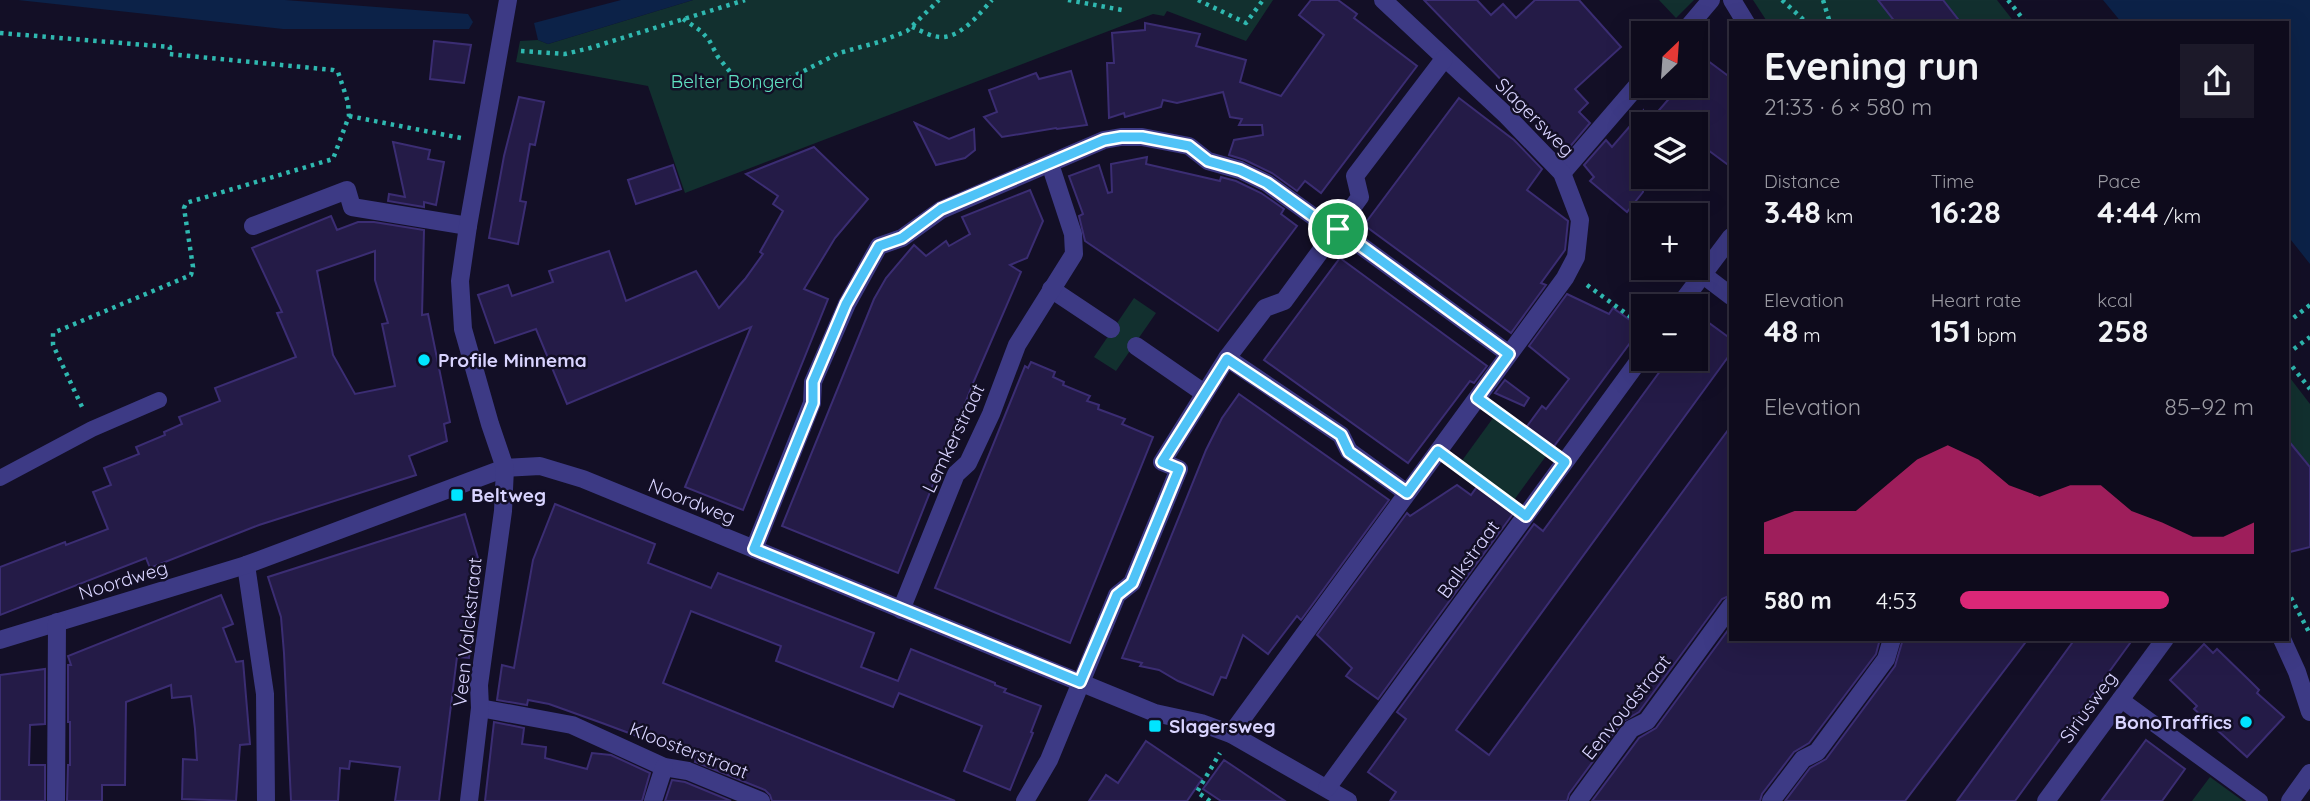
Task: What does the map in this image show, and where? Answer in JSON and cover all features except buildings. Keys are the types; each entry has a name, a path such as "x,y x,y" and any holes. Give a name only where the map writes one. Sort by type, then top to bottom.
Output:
{"street":[{"path":"505,468 463,329 460,281 508,0"},
{"name":"Slagersweg","path":"1231,734 1569,272 1576,257 1580,220 1562,173 1507,116 1383,0"},
{"path":"1693,21 1711,0"},
{"path":"1732,0 1745,21"},
{"path":"1025,801 1049,760 1117,595 1132,583 1179,469 1162,462 1204,393 1265,308 1284,301 1338,229 1360,197 1355,176 1444,59"},
{"path":"1562,173 1631,93"},
{"path":"754,549 813,403 813,382 846,304 879,246 902,238 941,209 1104,140 1142,137 1189,146 1208,161 1240,170 1267,183 1321,222 1338,229 1509,354"},
{"name":"Lemkerstraat","path":"901,610 956,474 968,463 991,414 1017,345 1074,254 1073,234 1050,164"},
{"path":"253,226 347,190 352,207 468,226"},
{"path":"1708,266 1729,240"},
{"path":"1708,279 1729,294"},
{"path":"1051,289 1111,329"},
{"path":"1136,346 1204,393"},
{"path":"1227,359 1341,435 1349,452 1407,493"},
{"name":"Balkstraat","path":"1326,788 1631,371"},
{"name":"Noordweg","path":"0,640 246,565 505,468 540,466 583,479 1155,713 1201,723 1231,734 1348,801"},
{"name":"Veen Valckstraat","path":"469,801 481,708 479,685 503,511 505,468"},
{"path":"246,565 265,694 266,801"},
{"name":"Eenvoudstraat","path":"1578,801 1631,729 1647,721 1729,610"},
{"path":"56,801 57,622"},
{"path":"1771,801 1803,759 1817,752 1886,659 1891,641"},
{"name":"Siriusweg","path":"2046,801 2164,641"},
{"path":"2283,641 2297,671 2310,712"},
{"name":"Kloosterstraat","path":"481,708 572,724 664,767 688,771 761,801"},
{"path":"653,801 664,767"},
{"path":"2290,801 2310,773"}],"lane":[{"path":"0,478 92,429 159,400"},
{"path":"2120,699 2260,801"}],"path":[{"path":"499,50 565,54 608,44 745,0"},
{"path":"683,19 709,40 731,74 756,86 767,86 790,78 839,53 893,37 912,27 939,0"},
{"path":"912,27 933,36 953,34 992,0"},
{"path":"1068,0 1122,10"},
{"path":"1198,0 1246,23 1263,0"},
{"path":"1782,0 1805,21"},
{"path":"1822,0 1829,21"},
{"path":"2008,0 2024,21"},
{"path":"0,33 170,47 169,54 333,70 338,72 348,102 349,116 333,159 186,203 184,208 193,267 191,275 53,333 53,345 92,429"},
{"path":"349,116 482,142"},
{"path":"1569,272 1613,300 1631,316"},
{"path":"2289,321 2310,305"},
{"path":"2289,353 2310,337"},
{"path":"2289,363 2310,389"},
{"path":"1477,398 1565,462"},
{"path":"1438,451 1526,516"},
{"path":"2289,594 2310,634"},
{"path":"1210,801 1197,792 1231,734"}],"green space":[{"name":"Belter Bongerd","path":"693,0 1273,0 1246,41 1167,11 1164,16 1153,14 685,193 648,86 516,62 520,41 538,40 548,44"},
{"path":"1659,0 1694,0 1676,18"},
{"path":"1753,0 1997,0 2013,21 1767,21"},
{"path":"1134,298 1156,313 1116,371 1094,357"},
{"path":"2289,377 2310,404 2310,467 2289,442"},
{"path":"1493,418 1546,456 1514,500 1461,462"},
{"path":"2210,777 2243,801 2192,801"}],"water":[{"path":"18,0 285,0 468,14 473,22 469,29 283,29"},
{"path":"621,0 693,0 548,44 538,40 534,23"},
{"path":"2103,0 2310,0 2310,264 2289,238 2289,21 2120,21"}],"place":[{"name":"Profile Minnema","path":"424,360"},
{"name":"Beltweg","path":"457,495"},
{"name":"BonoTraffics","path":"2246,722"},
{"name":"Slagersweg","path":"1155,726"}],"route":[{"path":"1142,137 1189,146 1208,161 1240,170 1267,183 1321,222 1338,229 1509,354 1477,398 1565,462 1526,516 1438,451 1407,493 1349,452 1341,435 1227,359 1162,462 1179,469 1132,583 1117,595 1080,682 754,549 813,403 813,382 846,304 879,246 902,238 941,209 1104,140 1142,137"}]}
